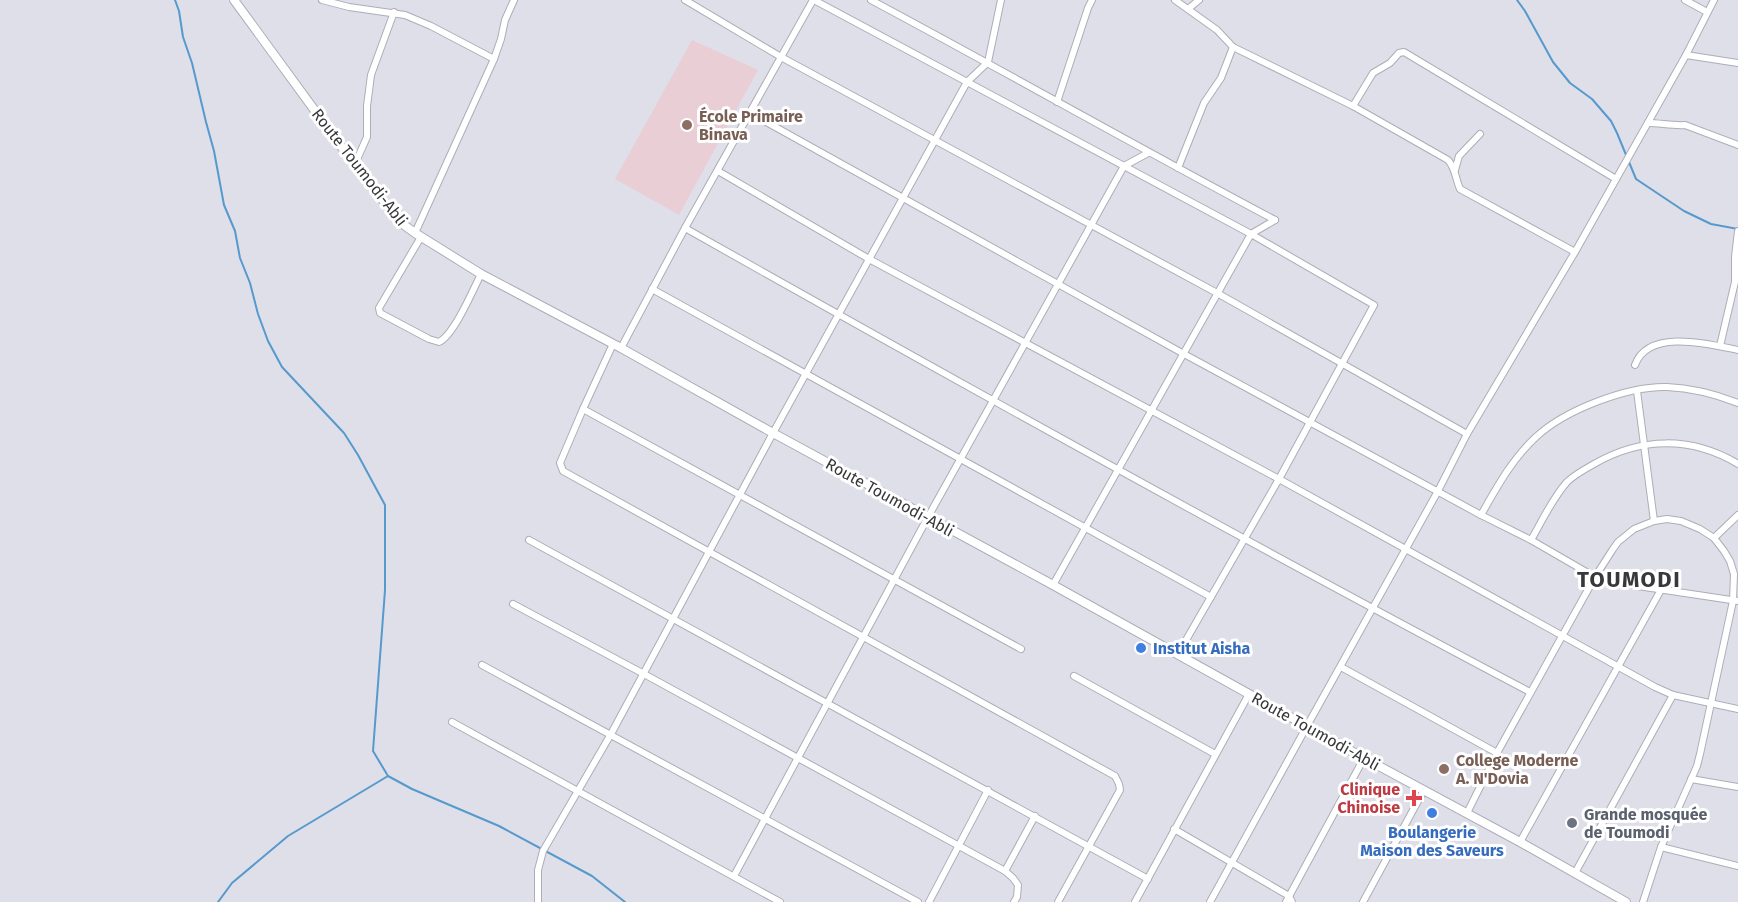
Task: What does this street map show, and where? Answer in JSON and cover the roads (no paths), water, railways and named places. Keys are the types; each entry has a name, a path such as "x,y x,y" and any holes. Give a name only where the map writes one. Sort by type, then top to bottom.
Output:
{"street":[{"name":"Route Toumodi-Abli","path":"234,0 393,213 418,235 481,274 1053,585 1626,902"},
{"path":"322,0 416,18 494,59"},
{"path":"481,274 457,321 443,341 429,339 380,312 379,308 418,235 494,59 501,39 504,20 514,0"},
{"path":"685,0 781,57 1217,293 1467,434"},
{"path":"1058,902 1120,790 1115,776 563,471 560,463 583,409 617,346 652,289 813,0 1251,234 1374,305 1280,479 1178,654"},
{"path":"871,0 988,62 1148,153 1275,220 1251,234 1053,585"},
{"path":"538,902 537,885 543,851 611,734 773,433 967,82 988,62 1000,0"},
{"path":"1057,102 1092,0"},
{"path":"1175,0 1216,30 1233,46 1353,106 1448,160 1455,171 1460,189 1575,252"},
{"path":"1188,9 1198,0"},
{"path":"1685,0 1707,12"},
{"path":"1210,902 1438,491 1467,434 1575,252 1686,55 1714,0"},
{"path":"355,164 367,137 367,106 371,75 394,12"},
{"path":"1178,168 1204,103 1221,78 1233,46"},
{"path":"1353,106 1373,73 1390,63 1399,53 1404,52 1616,179"},
{"path":"1686,55 1738,63"},
{"path":"750,113 1184,354 1531,540 1595,577 1736,601"},
{"path":"1648,123 1666,123 1677,126 1685,124 1738,145"},
{"path":"1455,171 1459,156 1480,134"},
{"path":"734,876 928,518 1124,166 1148,153"},
{"path":"718,171 869,259 1280,479 1619,668 1672,695 1738,709"},
{"path":"685,228 1372,609 1530,692"},
{"path":"1720,346 1735,282 1738,231"},
{"path":"652,289 1211,597"},
{"path":"1635,365 1638,357 1644,351 1661,343 1687,342 1738,350"},
{"path":"1481,515 1503,475 1536,437 1552,424 1601,399 1664,387 1708,393 1738,403"},
{"path":"1637,391 1654,520"},
{"path":"583,409 1021,649"},
{"path":"1531,540 1557,494 1569,480 1606,457 1645,444 1662,442 1712,451 1738,464"},
{"path":"1714,538 1738,515"},
{"path":"1467,813 1530,692 1595,577 1618,542 1639,526 1654,520 1681,521 1700,529 1714,538 1730,561 1734,574 1736,601 1700,754 1661,847 1642,902"},
{"path":"529,540 1148,879"},
{"path":"1520,842 1662,588"},
{"path":"513,604 1005,871 1018,885 1014,902"},
{"path":"482,665 918,902"},
{"path":"1341,667 1497,753"},
{"path":"1074,676 1215,754"},
{"path":"1136,902 1249,694"},
{"path":"1575,873 1672,695"},
{"path":"452,722 780,902"},
{"path":"1174,830 1233,863 1289,900 1364,758"},
{"path":"1691,779 1738,787"},
{"path":"929,902 988,790"},
{"path":"1363,902 1424,790"},
{"path":"1005,871 1035,816"},
{"path":"1661,847 1738,866"}],"waterway":[{"path":"175,0 214,151 224,205 235,231 240,258 268,341 282,367 344,433 385,505 385,590 373,751 388,776 412,789 499,826 592,876 625,902"},
{"path":"1517,0 1553,62 1570,83 1592,99 1611,121 1636,179 1684,211 1711,224 1738,229"},
{"path":"218,902 232,883 288,836 388,776"}],"place":[{"name":"École Primaire Binava","path":"687,125"},
{"name":"Institut Aisha","path":"1141,648"},
{"name":"College Moderne A. N'Dovia","path":"1444,769"},
{"name":"Clinique Chinoise","path":"1414,798"},
{"name":"Boulangerie Maison des Saveurs","path":"1432,813"},
{"name":"Grande mosquée de Toumodi","path":"1572,823"}],"district":[{"name":"TOUMODI","path":"1629,579"}]}
